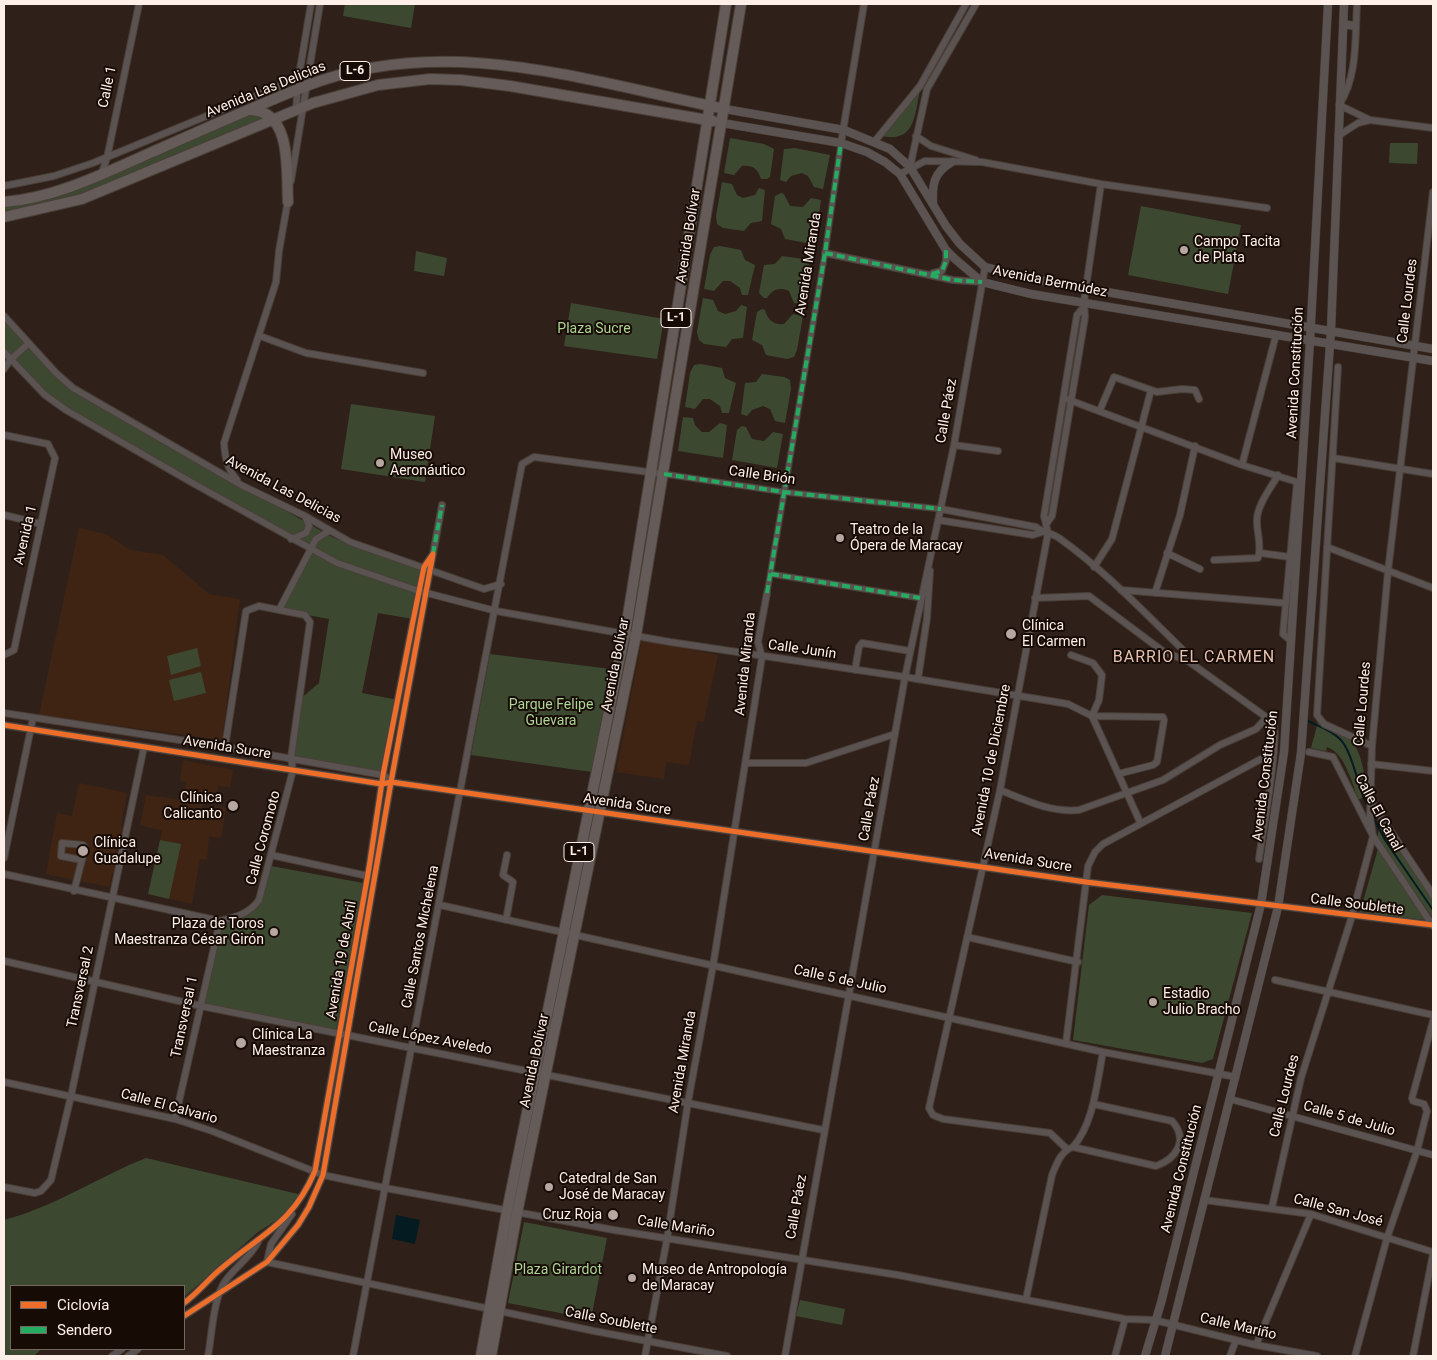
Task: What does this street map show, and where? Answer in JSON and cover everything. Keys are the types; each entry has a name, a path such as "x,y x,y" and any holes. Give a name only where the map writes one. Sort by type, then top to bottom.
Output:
{"main road":[{"name":"Avenida Bolívar","path":"541,1074 564,933 587,812 625,633 726,4"},
{"name":"Avenida Bolívar","path":"481,1356 494,1310 541,1074 576,936 636,635 741,4"},
{"name":"Avenida Las Delicias","path":"4,202 55,192 101,175 248,110 301,89 384,64 454,60 500,64 579,78 725,109"},
{"name":"L-6","path":"4,217 82,199 299,109 378,85 430,80 461,80 510,86 722,123"},
{"path":"248,110 267,113 274,119 281,131 288,202"},
{"name":"Avenida Bolívar","path":"491,1356 494,1310"}],"street":[{"name":"Calle 1","path":"101,175 107,158 139,4"},
{"path":"301,89 300,72 311,4"},
{"path":"241,485 230,471 225,459 224,443 276,282 288,202 301,89 320,4"},
{"name":"Avenida Miranda","path":"645,1356 667,1239 688,1102 736,831 762,657 758,642 825,253 864,4"},
{"path":"875,141 920,86 964,4"},
{"path":"910,167 928,89 976,4"},
{"name":"Avenida Constitución","path":"1145,1356 1220,1073 1261,904 1284,752 1311,327 1328,4"},
{"name":"Avenida Constitución","path":"1165,1356 1278,906 1301,753 1331,330 1336,241 1334,210 1344,4"},
{"path":"1357,4 1352,69 1346,93 1340,105 1370,120 1433,128"},
{"path":"1343,24 1355,26"},
{"path":"4,186 54,176 107,158 284,84 300,72"},
{"path":"920,86 928,89"},
{"name":"Avenida Bermúdez","path":"725,109 844,130 875,141 898,155 910,167 960,244 985,266 1032,278 1433,349"},
{"path":"1338,136 1358,123 1370,120"},
{"name":"Avenida Bermúdez","path":"722,123 841,143 867,152 886,162 900,174 946,250 982,282 1084,304 1433,361"},
{"path":"916,136 931,146 982,162 1102,184 1267,208"},
{"path":"900,174 910,167 925,161 982,162"},
{"path":"933,205 932,186 935,177 945,166 952,162"},
{"name":"Avenida 10 de Diciembre","path":"1070,1148 1050,1133 942,1119 933,1116 929,1108 1000,790 1035,598 1047,523 1044,516 1067,399 1078,315 1084,304 1102,184"},
{"name":"Calle Lourdes","path":"1272,1207 1301,1078 1352,916 1373,836 1370,817 1372,746 1388,571 1433,192"},
{"path":"931,274 942,271 946,261 946,250"},
{"path":"825,253 953,280 982,282"},
{"name":"Calle Páez","path":"785,1356 823,1130 875,851 905,676 920,598 932,554 954,445 985,266"},
{"name":"Avenida Las Delicias","path":"4,316 56,373 83,395 241,485 305,516 350,542 484,589 501,584"},
{"path":"1242,465 1276,335"},
{"path":"260,336 306,354 424,373"},
{"path":"4,369 10,360 28,344"},
{"path":"4,352 45,395 66,410 291,539 337,563 422,592 496,611"},
{"path":"1338,368 1317,715 1324,724 1372,746"},
{"path":"1100,410 1112,378 1118,378 1151,390 1166,393 1182,389 1195,390 1200,399"},
{"path":"1094,567 1112,539 1151,390"},
{"path":"1067,399 1242,465 1297,482 1284,603 1283,634 1291,641"},
{"name":"Avenida 1","path":"4,435 48,444 55,458 14,650 7,654"},
{"path":"954,445 998,451"},
{"path":"1155,593 1180,515 1195,446"},
{"name":"Calle Brión","path":"496,611 522,464 534,457 652,472 784,492 941,508 1036,526 1058,537 1121,590 1182,649 1188,661"},
{"path":"1333,458 1433,474"},
{"path":"1214,560 1256,559 1260,553 1256,520 1260,507 1278,475"},
{"name":"Avenida 19 de Abril","path":"185,1302 197,1294 222,1267 260,1239 296,1206 305,1194 315,1171 368,876 383,775 427,569 433,554 442,505"},
{"path":"4,515 41,524"},
{"path":"291,539 306,533 308,526 305,516"},
{"path":"991,529 993,519"},
{"path":"938,520 1033,535 1045,532"},
{"path":"279,610 318,536 329,531"},
{"path":"1327,548 1433,588"},
{"path":"1167,553 1200,569"},
{"path":"1260,553 1290,557"},
{"path":"918,679 927,618 932,554"},
{"path":"771,574 920,598"},
{"path":"1121,590 1284,603"},
{"name":"Avenida 19 de Abril","path":"185,1315 219,1291 267,1262 298,1225 309,1207 323,1175 422,592"},
{"path":"1035,598 1089,596 1164,652 1188,661 1267,717 1275,727 1274,752 1259,859"},
{"name":"Calle Coromoto","path":"4,874 74,891 220,921 241,916 255,905 271,855 293,770 291,758 310,622 305,615 259,606 246,611 225,747"},
{"name":"Calle Junín","path":"496,611 762,657 905,676 1068,704 1092,716"},
{"name":"Calle Santos Michelena","path":"353,1356 496,611"},
{"path":"855,670 858,647 862,643 910,651"},
{"path":"1071,655 1093,663 1102,674 1099,700 1092,716 1140,822"},
{"name":"Avenida Sucre","path":"4,713 225,747 383,775"},
{"path":"1092,716 1162,717 1164,720 1157,762 1153,765 1118,774"},
{"path":"1000,790 1064,812 1079,810 1163,780 1220,745 1256,729 1267,717"},
{"path":"4,858 33,718"},
{"name":"Avenida Sucre","path":"4,725 382,784 390,782 587,812 736,831 1086,882 1278,906"},
{"path":"746,763 806,763 895,734"},
{"name":"Transversal 2","path":"4,1187 35,1193 41,1191 51,1180 71,1096 144,747"},
{"path":"1066,1043 1078,962 1088,866 1099,848 1140,822 1274,752"},
{"name":"Calle El Canal","path":"1309,752 1333,757 1373,836 1433,925"},
{"path":"1371,764 1433,771"},
{"path":"383,775 390,782"},
{"path":"1371,804 1433,895"},
{"path":"271,855 368,876"},
{"path":"506,920 513,882 503,874 507,855"},
{"path":"74,891 82,860"},
{"name":"Calle 5 de Julio","path":"440,905 1103,1052 1236,1077"},
{"name":"Calle Soublette","path":"1278,906 1433,925"},
{"name":"Transversal 1","path":"175,1119 220,921"},
{"path":"967,937 1078,962"},
{"name":"Calle López Aveledo","path":"4,961 94,980 201,1006 823,1130"},
{"path":"1275,980 1433,1015"},
{"path":"1355,1356 1387,1238 1417,1151 1427,1109 1424,1104 1414,1101 1412,1096 1433,1021"},
{"path":"1026,1299 1052,1175 1058,1161 1081,1138 1092,1104 1103,1052"},
{"name":"Calle El Calvario","path":"4,1082 175,1119 212,1130 323,1175"},
{"name":"Calle 5 de Julio","path":"1230,1099 1433,1154"},
{"path":"1070,1148 1156,1166 1174,1157 1180,1145 1180,1133 1172,1121 1092,1104"},
{"name":"Calle Mariño","path":"323,1175 512,1212 1026,1299 1125,1319 1154,1320 1256,1345 1317,1356"},
{"name":"Calle San José","path":"1204,1200 1272,1207 1311,1214 1433,1253"},
{"path":"267,1262 271,1244 288,1223 296,1206"},
{"path":"1256,1345 1311,1214"},
{"path":"208,1356 219,1291 231,1274 254,1251 260,1239"},
{"path":"1413,1356 1433,1253"},
{"name":"Calle Soublette","path":"267,1262 494,1310 727,1356"},
{"path":"1115,1356 1125,1319"},
{"path":"1230,1356 1236,1340"}],"shaded area":[{"path":"79,528 106,534 130,550 163,555 209,594 240,599 222,740 39,715"},
{"path":"642,640 718,655 704,722 697,721 689,765 666,762 664,779 616,772"},
{"path":"183,760 233,770 230,787 218,786 216,795 203,793 202,810 207,811 209,806 226,808 221,838 209,836 207,860 200,859 192,904 148,894 162,831 140,825 146,795 183,800 186,782 180,781"},
{"name":"Clínica Guadalupe","path":"79,783 127,793 121,826 125,830 121,846 117,845 115,856 120,857 116,873 112,873 109,887 46,874 57,813 72,816"}],"green space":[{"path":"345,4 415,4 411,28 343,16"},
{"path":"920,91 914,119 907,132 901,136 881,136"},
{"path":"248,110 274,119 108,188 4,217 4,202 55,192"},
{"path":"730,138 764,144 774,149 770,177 761,179 754,168 749,166 742,166 734,175 724,173"},
{"path":"1390,143 1418,143 1417,164 1389,163"},
{"path":"795,148 830,155 823,189 814,187 808,176 802,173 791,176 786,182 780,180 784,149"},
{"path":"722,182 732,184 737,195 743,198 755,195 759,188 765,190 762,221 751,223 744,231 723,228 717,224 716,216"},
{"path":"781,193 784,194 790,206 803,207 811,198 821,200 816,234 812,241 806,243 785,239 781,229 771,224 775,196"},
{"name":"Campo Tacita de Plata","path":"1141,206 1241,225 1228,294 1128,275"},
{"path":"720,246 741,250 745,260 755,265 748,295 742,295 740,288 730,281 723,281 714,291 704,289 710,255 714,247"},
{"path":"416,251 447,258 444,276 414,271"},
{"path":"782,256 803,259 809,262 810,271 804,305 794,303 789,291 779,289 767,298 764,298 759,293 764,265 775,264"},
{"path":"703,298 713,300 718,311 725,314 736,311 741,305 747,307 743,338 732,339 726,347 704,344 699,340 697,332"},
{"name":"Plaza Sucre","path":"571,303 664,319 657,359 564,346"},
{"path":"762,309 765,310 769,319 777,324 784,324 793,314 803,316 794,357 787,359 766,355 762,345 752,340 757,312"},
{"path":"4,316 28,344 83,395 330,536 350,545 424,569 413,619 378,613 362,693 398,700 383,775 291,758 299,700 319,683 329,619 280,610 308,550 66,410 4,352"},
{"path":"701,364 722,368 725,378 736,383 729,413 722,413 720,406 710,399 703,399 695,409 685,407 690,373 694,365"},
{"path":"762,374 784,377 790,380 791,389 785,423 775,421 770,409 763,406 752,410 747,416 741,414 745,383 756,382"},
{"path":"351,404 435,416 425,482 341,469"},
{"path":"683,417 693,418 695,425 702,432 709,432 720,423 727,425 723,458 678,451"},
{"path":"742,426 746,427 752,439 764,441 773,432 783,434 777,468 732,460 737,430"},
{"path":"197,648 201,666 171,675 167,656"},
{"name":"Parque Felipe Guevara","path":"490,654 611,669 592,772 471,755"},
{"path":"201,672 206,693 174,701 169,680"},
{"path":"1318,722 1349,738 1357,750 1363,767 1365,786 1361,799 1358,799 1347,769 1339,755 1327,747 1326,751 1311,748"},
{"path":"1381,822 1433,897 1433,918 1377,838"},
{"path":"160,840 181,844 169,899 148,894"},
{"path":"1378,849 1426,920 1360,912"},
{"path":"271,866 363,883 336,1030 204,1004 222,923 245,916 252,911 265,889"},
{"name":"Estadio Julio Bracho","path":"1102,895 1252,913 1213,1059 1202,1063 1073,1040 1089,905"},
{"path":"146,1158 302,1195 294,1209 258,1232 185,1296 185,1285 10,1285 10,1350 40,1350 34,1356 4,1356 4,1220 41,1208"},
{"name":"Plaza Girardot","path":"524,1222 607,1238 591,1319 508,1303"},
{"path":"800,1300 845,1309 842,1325 796,1316"}],"water":[{"path":"396,1215 420,1220 415,1244 392,1239"}],"waterway":[{"path":"1306,720 1332,733 1345,745 1368,807"},
{"path":"1372,815 1385,840 1433,910"}],"marked path":[{"path":"767,593 825,253 841,143"},
{"path":"932,274 942,271 946,261 946,250"},
{"path":"825,253 953,280 982,282"},
{"path":"664,474 784,492 941,509"},
{"path":"433,554 442,505"},
{"path":"771,574 920,598"}],"cycle path":[{"path":"185,1302 218,1271 276,1226 287,1215 306,1189 315,1171 369,868 383,775 424,567 433,554 391,782 323,1175 309,1207 298,1225 267,1262 185,1315"},
{"path":"4,725 382,784 391,782 1086,882 1433,925"}],"place":[{"name":"Campo Tacita de Plata","path":"1184,250"},
{"name":"Museo Aeronáutico","path":"380,463"},
{"name":"Teatro de la Ópera de Maracay","path":"840,538"},
{"name":"Clínica El Carmen","path":"1011,634"},
{"name":"Clínica Calicanto","path":"233,806"},
{"name":"Clínica Guadalupe","path":"83,851"},
{"name":"Plaza de Toros Maestranza César Girón","path":"274,932"},
{"name":"Estadio Julio Bracho","path":"1153,1002"},
{"name":"Clínica La Maestranza","path":"241,1043"},
{"name":"Catedral de San José de Maracay","path":"549,1187"},
{"name":"Cruz Roja","path":"613,1215"},
{"name":"Museo de Antropología de Maracay","path":"632,1278"}],"district":[{"name":"BARRIO EL CARMEN","path":"1194,658"}]}
